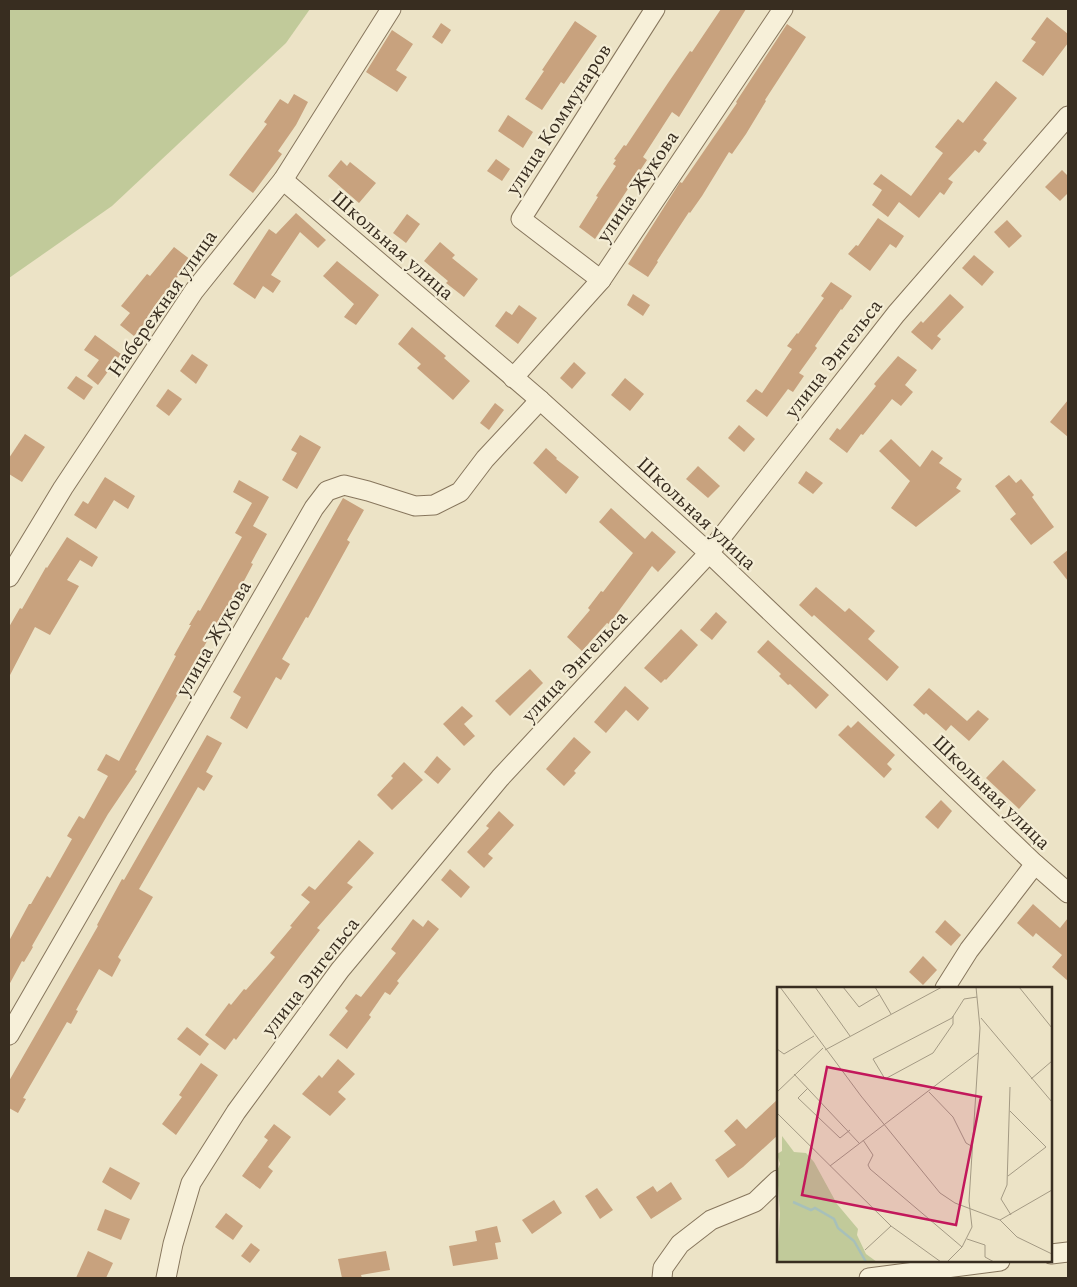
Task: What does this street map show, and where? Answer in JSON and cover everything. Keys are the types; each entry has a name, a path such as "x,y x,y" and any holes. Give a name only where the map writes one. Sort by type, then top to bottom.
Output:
{"street":[{"name":"Набережная улица","path":"9,577 64,488 194,291 283,180 391,9"},
{"name":"улица Коммунаров","path":"601,280 520,219 655,9"},
{"name":"улица Жукова","path":"513,378 601,280 783,9"},
{"name":"улица Энгельса","path":"166,1278 173,1244 192,1183 236,1112 340,970 500,778 709,553 896,314 1068,116"},
{"name":"Школьная улица","path":"283,180 540,400 709,553 1035,864 1068,893"},
{"name":"улица Жукова","path":"9,1035 309,517 327,491 344,485 415,506 434,505 460,492 485,459 540,400"},
{"path":"945,987 969,950 1035,864"},
{"path":"662,1278 663,1268 680,1244 711,1220 755,1202 777,1181"},
{"path":"1052,1254 1068,1252"},
{"path":"869,1278 992,1262"}],"green space":[{"path":"9,9 310,9 286,43 112,206 9,278"}],"building":[{"path":"721,9 746,9 679,117 672,112 643,157 647,160 595,239 579,227 598,197 596,196 616,166 613,164 616,160 614,159 624,145 626,146 690,51 692,52"},
{"path":"1047,17 1068,34 1068,43 1043,76 1022,61 1036,42 1031,39"},
{"path":"575,21 597,36 564,84 561,82 542,110 525,99"},
{"path":"441,23 451,30 442,44 432,37"},
{"path":"787,24 806,37 765,100 746,134 732,154 729,152 648,277 628,264 680,182 682,183 737,103"},
{"path":"392,30 413,44 396,70 407,77 397,92 366,72"},
{"path":"996,81 1017,98 983,140 987,143 979,153 975,150 948,179 953,182 944,195 940,192 919,218 899,202 888,217 872,205 882,190 873,184 881,174 911,196 943,153 935,147 958,119 963,123"},
{"path":"294,94 308,102 296,125 278,151 282,154 253,193 229,175 267,124 264,122 280,99 288,104"},
{"path":"508,115 533,132 523,148 498,131"},
{"path":"496,159 510,169 502,181 487,171"},
{"path":"341,160 347,166 350,162 376,183 359,203 328,176"},
{"path":"1062,170 1068,176 1068,193 1060,201 1045,187"},
{"path":"296,213 326,240 318,248 300,232 271,275 281,281 273,293 263,286 255,299 233,284 269,229 276,234"},
{"path":"407,214 420,224 406,243 393,233"},
{"path":"878,218 904,236 896,248 890,244 870,271 848,254 856,245 858,246"},
{"path":"1007,220 1022,236 1009,248 994,232"},
{"path":"440,242 455,255 452,258 478,279 464,297 446,283 448,281 424,261"},
{"path":"174,247 191,260 153,308 155,310 134,336 120,325 130,313 121,306 147,274 150,276"},
{"path":"974,255 994,272 982,286 962,268"},
{"path":"337,261 379,295 356,325 344,317 354,304 323,276"},
{"path":"831,282 852,296 815,346 817,348 799,373 804,376 793,392 788,389 767,417 746,401 756,389 762,393 792,349 787,346 824,298 821,296"},
{"path":"633,294 650,305 643,316 627,305"},
{"path":"950,294 964,307 937,336 941,339 932,350 911,332 921,321 923,323"},
{"path":"519,305 537,318 518,344 495,326 506,311 512,315"},
{"path":"412,327 446,356 444,358 470,381 453,400 417,368 421,364 398,344"},
{"path":"95,335 121,354 98,385 87,376 99,360 84,350"},
{"path":"192,354 208,365 196,384 180,371"},
{"path":"898,356 917,370 905,385 913,392 901,406 892,399 847,453 829,439 837,428 840,430 876,386 874,384"},
{"path":"574,362 586,373 572,389 560,378"},
{"path":"76,376 93,387 84,400 67,388"},
{"path":"625,378 644,394 630,411 611,395"},
{"path":"168,389 182,399 169,416 156,406"},
{"path":"1068,400 1068,437 1050,422"},
{"path":"495,403 504,410 489,430 480,423"},
{"path":"739,425 755,439 744,452 728,438"},
{"path":"25,434 45,447 22,482 9,474 9,458"},
{"path":"300,435 321,447 297,489 282,480 297,453 291,450"},
{"path":"891,439 920,467 932,450 943,458 939,463 962,479 956,488 961,491 916,527 891,508 910,481 879,451"},
{"path":"546,448 556,459 579,477 566,494 533,463"},
{"path":"698,466 720,486 708,498 686,479"},
{"path":"806,471 823,483 813,494 798,483"},
{"path":"1009,475 1016,483 1021,479 1034,495 1032,497 1054,527 1031,545 1010,519 1016,514 995,486"},
{"path":"105,477 135,496 128,509 114,500 96,529 74,515 83,501 88,504"},
{"path":"239,480 269,497 253,526 267,534 230,607 227,605 201,652 203,653 135,770 137,771 108,814 33,947 24,962 22,961 9,985 9,941 29,904 31,904 47,876 50,878 72,839 67,836 79,816 84,819 108,776 97,770 106,754 119,761 176,656 174,655 191,625 189,625 198,610 200,611 242,537 235,533 252,503 233,492"},
{"path":"343,498 364,510 347,540 350,542 308,618 306,617 282,659 290,664 281,680 276,677 247,729 230,718 241,697 233,692"},
{"path":"611,508 645,539 652,531 676,552 658,572 652,566 609,624 607,623 582,651 567,637 590,610 588,608 601,591 603,592 633,553 599,522"},
{"path":"67,537 98,557 92,567 80,560 67,580 79,586 50,635 35,627 9,677 9,627"},
{"path":"1068,550 1068,581 1053,562"},
{"path":"816,587 845,612 849,608 875,631 868,639 899,667 887,681 814,615 812,617 799,605"},
{"path":"716,612 727,622 712,640 700,630"},
{"path":"681,629 698,645 661,683 644,668"},
{"path":"768,640 829,695 816,709 790,684 788,685 779,676 781,674 757,652"},
{"path":"530,669 543,683 510,716 495,701"},
{"path":"625,686 649,708 638,721 626,710 606,733 594,722"},
{"path":"929,688 967,721 978,710 989,719 969,741 951,725 946,731 926,713 924,715 913,705"},
{"path":"462,706 473,716 464,724 475,736 464,746 443,724"},
{"path":"858,721 895,755 887,764 892,769 884,778 838,735 848,725 851,728"},
{"path":"207,735 222,743 206,772 213,776 204,791 198,787 139,889 153,897 118,957 121,960 112,977 99,969 76,1010 78,1011 71,1024 67,1022 23,1098 26,1099 18,1113 9,1108 9,1081 98,926 122,879 124,880"},
{"path":"574,737 591,752 564,786 546,769"},
{"path":"437,756 451,769 438,784 424,772"},
{"path":"1003,760 1036,790 1019,809 986,778"},
{"path":"404,762 423,780 392,810 377,795 393,778 391,776"},
{"path":"941,800 952,811 938,829 925,817"},
{"path":"499,811 514,825 488,854 493,858 484,868 467,852 489,828 486,826"},
{"path":"359,840 374,853 347,883 353,887 317,928 320,930 236,1040 234,1038 225,1050 205,1035 229,1003 231,1005 275,957 270,953 310,902 301,895 309,886 315,890"},
{"path":"450,869 470,887 461,898 441,880"},
{"path":"1033,904 1060,928 1068,918 1068,981 1052,967 1062,955 1036,933 1033,937 1017,923"},
{"path":"413,919 423,927 428,920 439,929 397,981 399,983 390,995 385,992 369,1015 371,1017 347,1049 329,1035 348,1011 345,1008 356,994 361,997 396,953 391,949"},
{"path":"945,920 961,935 951,946 935,932"},
{"path":"923,956 937,970 923,985 909,972"},
{"path":"187,1027 209,1044 200,1056 177,1039"},
{"path":"338,1059 355,1074 338,1092 346,1099 330,1116 302,1094 319,1075 322,1078"},
{"path":"201,1063 218,1075 176,1135 162,1124 182,1097 179,1095"},
{"path":"777,1100 777,1136 728,1178 715,1160 736,1145 724,1131 737,1119 746,1129"},
{"path":"274,1124 291,1137 268,1167 273,1171 260,1189 242,1176 268,1140 264,1137"},
{"path":"110,1167 140,1183 131,1200 102,1182"},
{"path":"671,1182 682,1199 651,1219 636,1197 653,1186 657,1192"},
{"path":"597,1188 613,1210 600,1219 585,1196"},
{"path":"554,1200 562,1213 532,1234 522,1220"},
{"path":"105,1209 130,1219 121,1240 97,1230"},
{"path":"226,1213 243,1226 233,1240 215,1227"},
{"path":"497,1226 501,1242 495,1243 498,1259 453,1266 449,1246 477,1241 475,1231"},
{"path":"251,1243 260,1250 250,1263 241,1256"},
{"path":"88,1251 113,1263 106,1278 76,1278"},
{"path":"386,1251 390,1270 361,1275 362,1278 342,1278 338,1259"}]}
